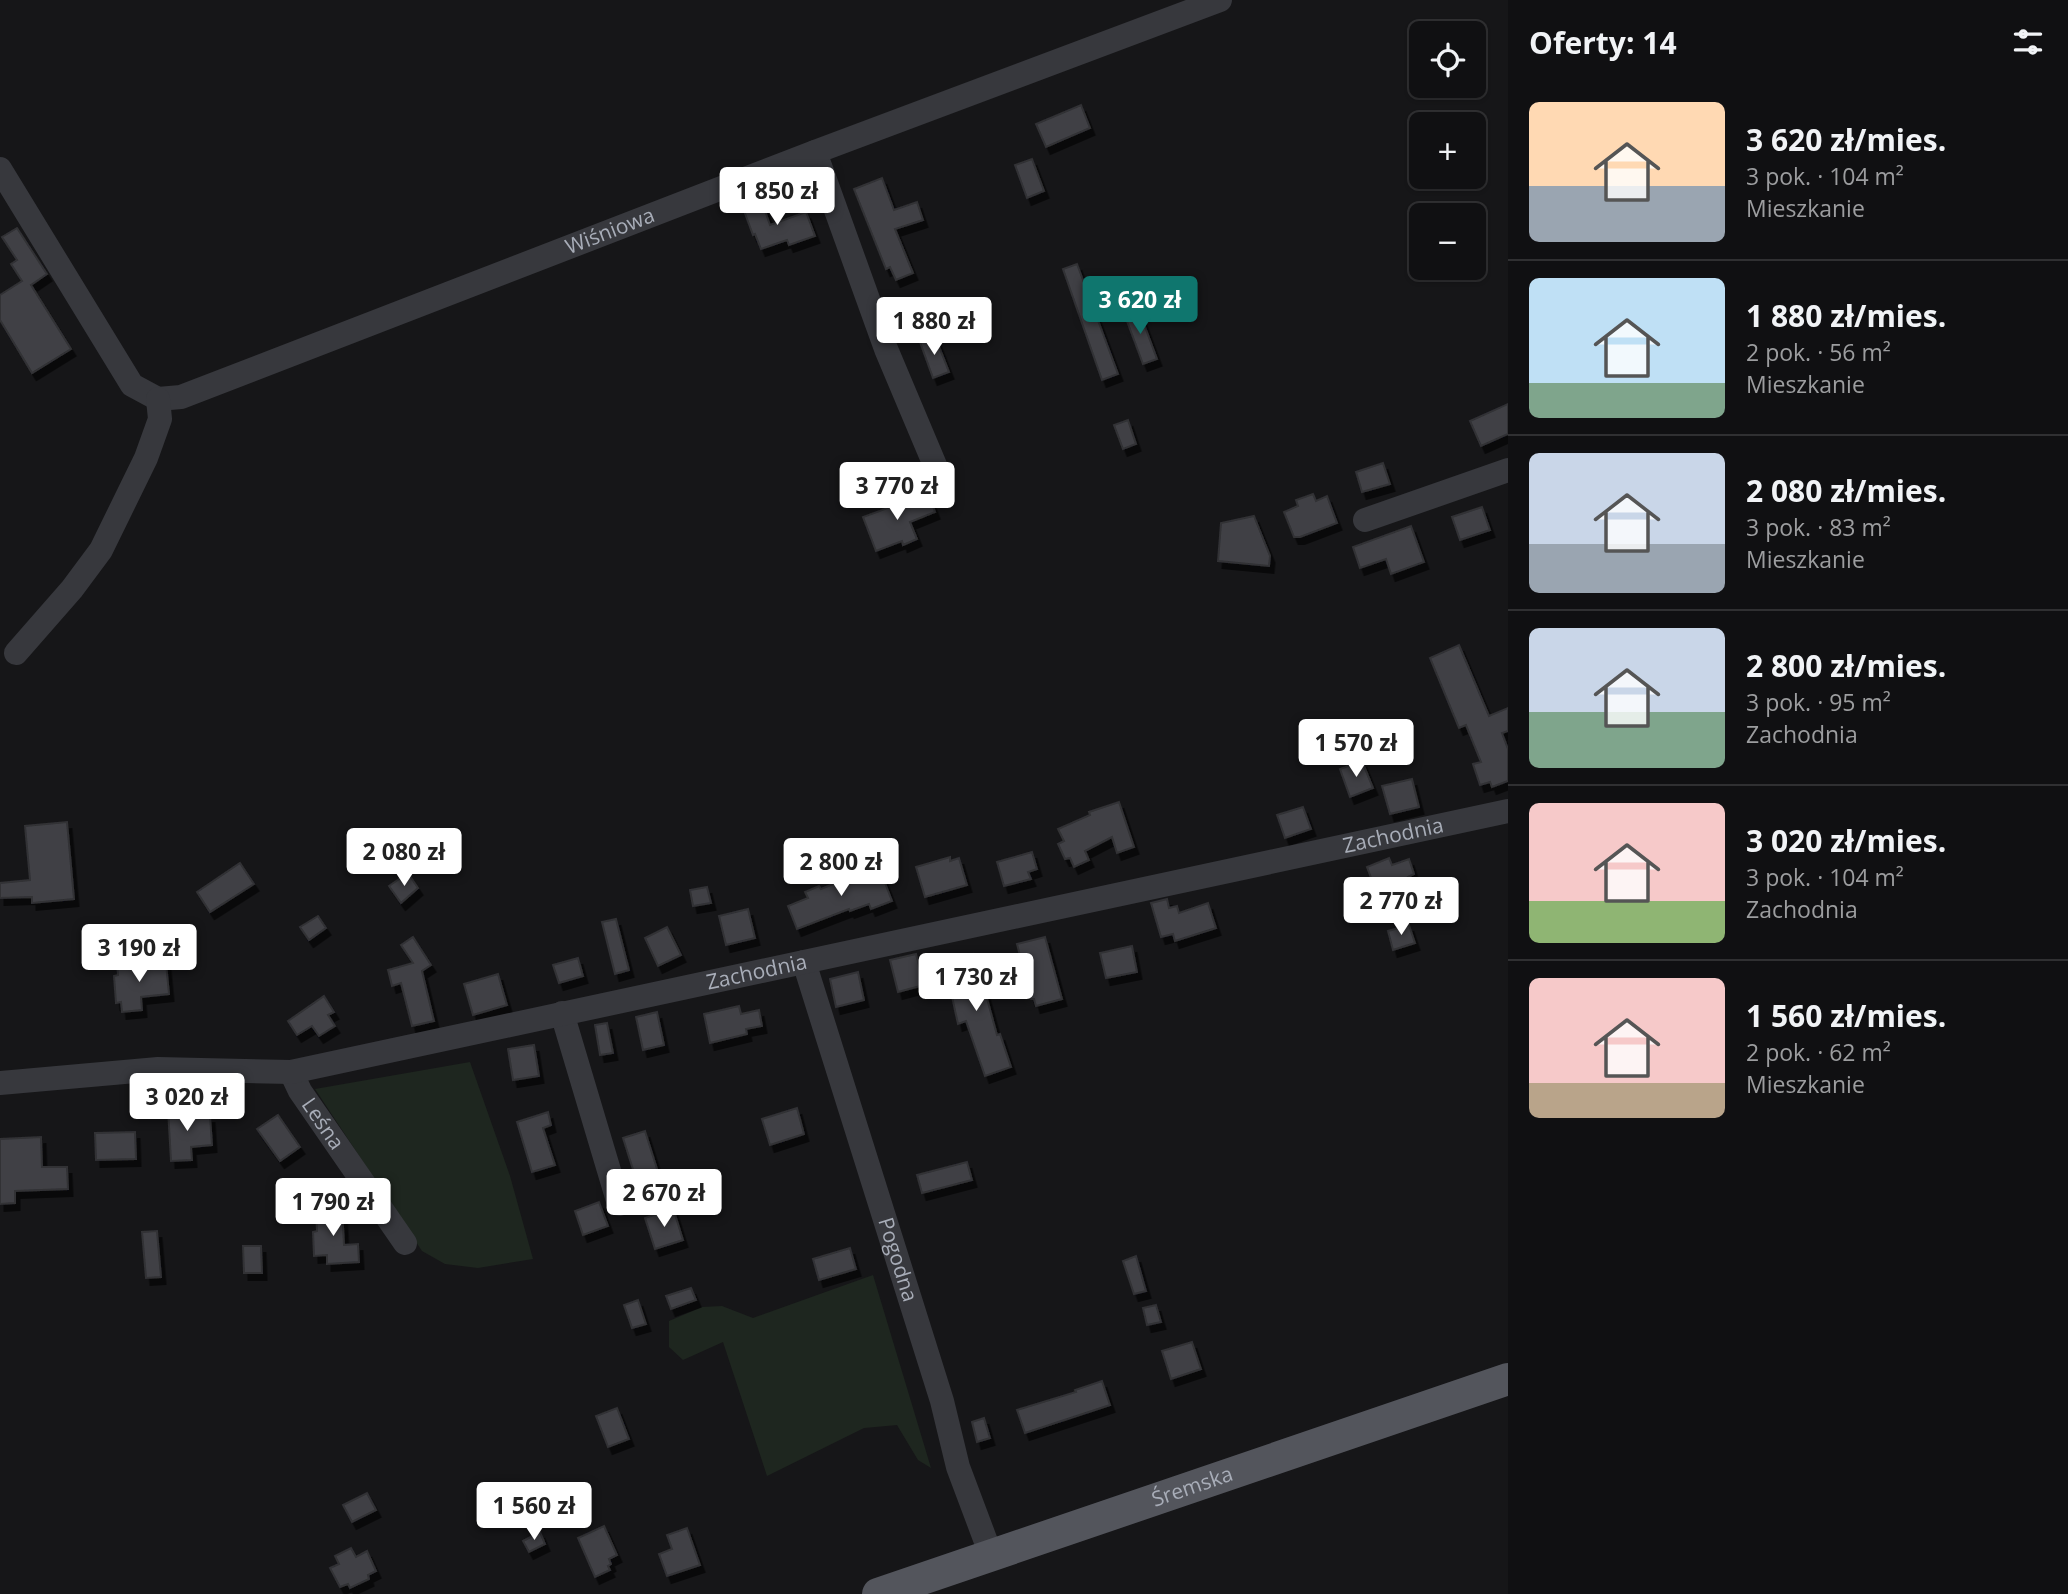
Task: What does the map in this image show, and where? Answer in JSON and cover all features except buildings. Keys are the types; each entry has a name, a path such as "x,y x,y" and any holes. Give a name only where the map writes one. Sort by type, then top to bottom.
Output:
{"main road":[{"name":"Śremska","path":"878,1594 1508,1379"}],"street":[{"name":"Wiśniowa","path":"158,399 181,397 816,152 1220,0"},
{"path":"816,152 886,349 937,470"},
{"path":"0,169 132,385 158,399 160,419 146,458 101,550 72,589 16,653"},
{"path":"1365,520 1508,470"},
{"name":"Zachodnia","path":"0,1083 158,1069 291,1072 1508,811"},
{"name":"Pogodna","path":"804,962 942,1401 958,1467 991,1555"},
{"path":"562,1013 619,1204"},
{"name":"Leśna","path":"291,1072 300,1091 405,1243"}],"shaded area":[{"path":"470,1062 510,1176 533,1259 478,1268 445,1264 422,1251 315,1089"},
{"path":"873,1275 931,1468 918,1460 897,1425 864,1428 767,1476 723,1342 683,1360 669,1347 669,1321 702,1307 722,1306 753,1318"}]}
